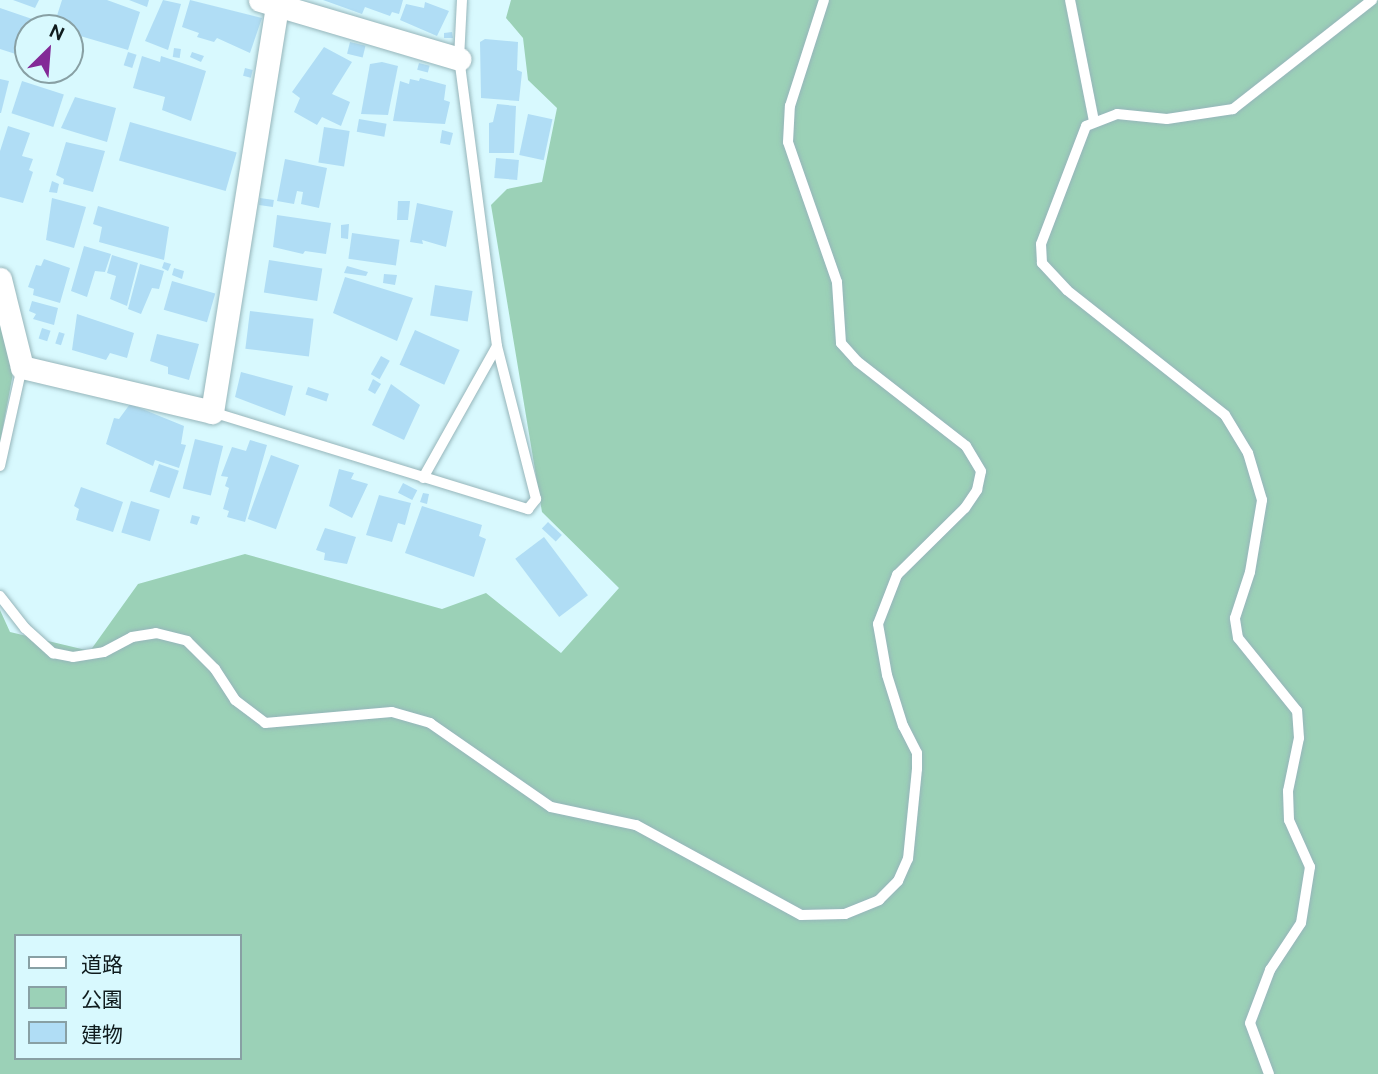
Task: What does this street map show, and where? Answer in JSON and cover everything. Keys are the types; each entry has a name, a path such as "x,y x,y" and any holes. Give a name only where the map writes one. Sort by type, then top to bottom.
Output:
{"street":[{"path":"0,279 22,367 212,412 272,2 459,59"}],"lane":[{"path":"212,412 528,509 536,499 497,346 459,59 462,0"},
{"path":"0,596 25,628 54,653 73,657 104,652 132,637 156,633 187,641 215,669 235,700 265,723 392,712 430,723 551,807 636,825 801,915 845,914 879,900 898,881 908,859 917,761 887,675 878,625 897,575 964,508 977,489 981,471 966,446 857,361 841,343 837,282 788,142 790,106 824,0"},
{"path":"1070,0 1094,121"},
{"path":"1269,1074 1250,1023 1270,970 1301,923 1310,867 1289,820 1288,791 1299,738 1297,711 1238,638 1235,618 1253,559 1262,500 1248,453 1225,415 1068,290 1042,263 1041,244 1078,139 1094,121 1117,114 1167,119 1233,108 1371,0"},
{"path":"423,478 497,346"},
{"path":"0,466 22,367"}],"green space":[{"path":"511,0 1378,0 1378,1074 0,1074 0,610 10,632 90,651 138,584 245,554 442,609 486,593 561,653 619,588 542,512 491,205 507,189 542,182 557,108 528,80 523,38 506,18"},
{"path":"0,293 16,357 0,443"}],"building":[{"path":"13,0 39,0 35,8"},
{"path":"62,0 107,0 140,12 128,50 84,37 84,14 58,14"},
{"path":"129,0 149,0 147,7"},
{"path":"163,0 181,4 168,50 145,41"},
{"path":"190,0 262,18 250,53 217,38 214,42 197,37 199,33 182,27"},
{"path":"323,0 403,0 399,14 392,12 390,16 365,7 362,14"},
{"path":"425,2 449,11 437,36 400,20 406,4 424,8"},
{"path":"0,8 18,14 14,14 14,54 0,49"},
{"path":"452,32 453,38 444,38 444,33"},
{"path":"485,39 518,42 517,70 522,72 519,101 481,98 480,42"},
{"path":"350,42 366,46 363,58 347,54"},
{"path":"324,47 352,62 332,94 350,102 341,126 322,117 317,125 294,112 300,98 292,92"},
{"path":"174,48 181,49 180,58 173,57"},
{"path":"128,52 137,55 132,68 124,65"},
{"path":"192,52 204,56 201,62 190,57"},
{"path":"142,56 160,62 161,56 206,71 191,121 162,110 165,97 133,88"},
{"path":"382,62 398,66 388,115 361,114 370,64"},
{"path":"419,63 430,66 428,73 417,70"},
{"path":"245,68 253,70 251,78 243,76"},
{"path":"420,78 446,85 444,100 450,102 445,124 393,121 400,81 409,84 410,79 419,81"},
{"path":"0,79 9,81 1,113 0,113"},
{"path":"21,84 31,84 64,95 53,127 11,113"},
{"path":"75,97 116,108 107,142 61,128"},
{"path":"497,104 516,106 514,153 489,153 489,123 493,122"},
{"path":"528,114 552,119 544,160 519,155"},
{"path":"359,119 387,124 384,137 357,132"},
{"path":"130,122 237,153 226,191 119,160"},
{"path":"8,126 30,133 22,156 33,159 29,170 33,172 23,203 0,197 0,151"},
{"path":"324,127 350,131 344,167 318,163"},
{"path":"442,130 453,133 450,145 440,143"},
{"path":"66,142 105,151 93,192 63,184 64,179 56,175"},
{"path":"496,158 519,160 517,180 494,178"},
{"path":"285,159 327,168 319,208 301,204 303,192 297,191 294,204 277,201"},
{"path":"52,181 59,184 57,193 49,192"},
{"path":"52,198 86,207 74,248 46,240"},
{"path":"260,198 274,200 273,207 259,205"},
{"path":"398,201 410,201 408,220 397,220"},
{"path":"417,203 453,211 446,247 422,240 423,244 410,242"},
{"path":"98,206 169,227 164,260 99,242 102,227 93,224"},
{"path":"277,215 331,223 326,254 305,251 303,254 273,247"},
{"path":"349,224 348,239 341,238 341,225"},
{"path":"352,233 400,240 396,265 348,259"},
{"path":"84,246 111,254 105,272 95,271 87,297 71,291"},
{"path":"112,255 138,263 127,306 110,299 116,276 107,273"},
{"path":"44,259 70,268 60,303 33,295 34,289 28,287 36,265 41,266"},
{"path":"269,260 322,268 317,301 264,293"},
{"path":"164,262 171,264 168,271 162,268"},
{"path":"140,264 164,271 159,289 152,288 141,314 128,309"},
{"path":"347,266 368,272 366,276 344,273"},
{"path":"174,268 184,271 182,279 172,275"},
{"path":"384,274 397,275 395,285 383,283"},
{"path":"345,277 413,298 397,341 333,313"},
{"path":"172,281 215,293 207,322 164,310"},
{"path":"435,285 473,291 468,322 430,316"},
{"path":"32,301 58,308 54,325 33,319 36,314 29,311"},
{"path":"250,311 314,319 309,357 245,349"},
{"path":"77,314 134,333 127,358 110,353 106,360 72,350"},
{"path":"42,328 51,331 47,341 39,338"},
{"path":"415,330 460,350 444,385 400,365"},
{"path":"59,332 65,334 61,345 55,343"},
{"path":"157,334 199,344 189,380 168,374 168,367 150,361"},
{"path":"381,356 390,361 380,379 371,374"},
{"path":"241,372 293,386 285,416 235,397"},
{"path":"373,379 381,384 375,394 368,390"},
{"path":"391,384 420,405 404,440 372,425"},
{"path":"308,387 329,394 326,401 306,395"},
{"path":"130,404 184,426 181,444 186,445 179,468 155,460 153,466 106,444 114,418 119,419"},
{"path":"195,439 223,446 211,496 183,488"},
{"path":"250,440 267,445 245,522 227,517 229,511 223,509 229,488 225,486 228,477 221,476 232,447 246,451"},
{"path":"271,455 299,465 276,529 248,519"},
{"path":"159,464 179,471 169,498 150,491"},
{"path":"339,469 354,473 351,479 368,484 352,518 329,506"},
{"path":"403,483 417,490 412,500 398,493"},
{"path":"81,487 123,502 113,532 76,520 79,509 74,506"},
{"path":"423,493 429,494 427,504 420,502"},
{"path":"379,495 411,503 405,525 398,523 392,542 366,535"},
{"path":"131,501 160,510 150,541 121,533"},
{"path":"422,506 482,525 479,536 486,539 474,577 405,553"},
{"path":"192,515 200,517 197,525 190,523"},
{"path":"548,522 562,535 556,542 542,529"},
{"path":"325,528 356,537 347,564 324,560 325,553 316,550"},
{"path":"544,537 588,595 559,617 515,559"}]}
